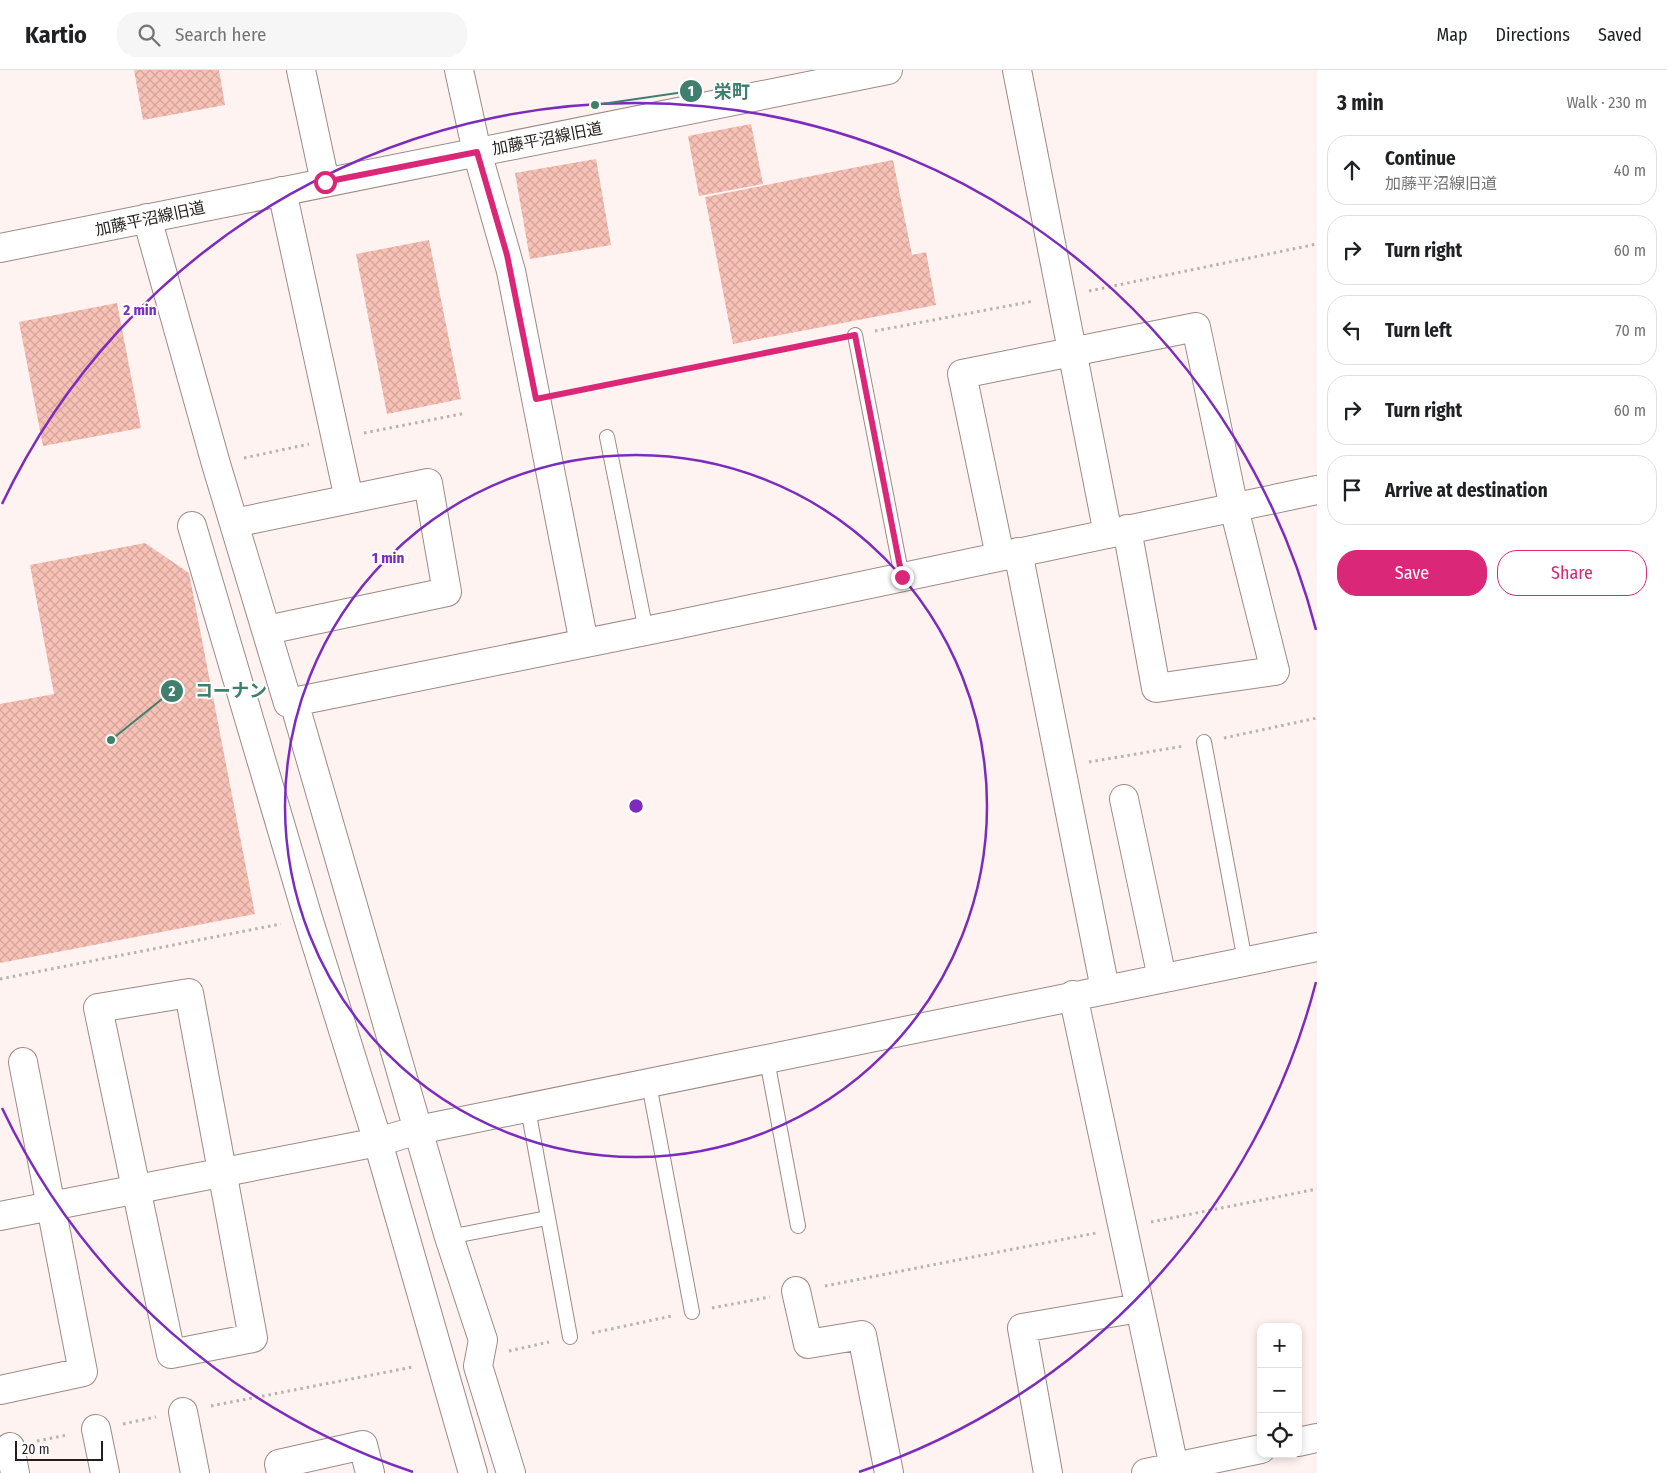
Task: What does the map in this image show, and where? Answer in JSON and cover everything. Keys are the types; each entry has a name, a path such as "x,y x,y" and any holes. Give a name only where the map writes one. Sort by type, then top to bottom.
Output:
{"street":[{"path":"301,70 325,182"},
{"path":"459,70 477,152 509,263 584,643"},
{"name":"加藤平沼線旧道","path":"0,248 888,70"},
{"path":"1017,70 1061,296 1074,350 1118,532 1156,688 1275,671 1234,508 1196,328 1074,350 962,374 1009,554 1105,990"},
{"path":"282,191 349,499"},
{"path":"147,218 234,523 288,703 646,631 1317,490"},
{"path":"234,523 428,483 447,592 267,630"},
{"path":"192,526 308,918 397,1136 449,1237 483,1340 478,1366 511,1473"},
{"path":"294,702 397,1136 441,1362 473,1473"},
{"path":"1124,799 1162,978"},
{"path":"0,1216 767,1060 1073,995 1317,947"},
{"path":"189,993 253,1338 171,1354 134,1188 98,1008 189,993"},
{"path":"1073,995 1174,1468"},
{"path":"0,1390 83,1372 23,1062"},
{"path":"796,1291 808,1344 862,1334 889,1473"},
{"path":"1048,1473 1022,1328 1139,1308"},
{"path":"183,1412 194,1473"},
{"path":"96,1429 105,1473"},
{"path":"1302,1441 1317,1438"},
{"path":"281,1473 279,1464 363,1445 370,1473"},
{"path":"10,1446 15,1473"},
{"path":"1146,1473 1257,1451"}],"lane":[{"path":"855,335 902,577"},
{"path":"606,436 646,631"},
{"path":"1204,742 1245,961"},
{"path":"767,1060 798,1226"},
{"path":"649,1084 692,1312"},
{"path":"528,1109 570,1337"},
{"path":"449,1237 547,1218"}],"path":[{"path":"536,399 1317,244"},
{"path":"0,979 308,918"},
{"path":"481,1352 495,1354 796,1291 1317,1189"},
{"path":"183,1412 441,1362"}],"building":[{"path":"134,70 219,70 225,105 143,120"},
{"path":"751,124 763,184 699,196 688,136"},
{"path":"596,159 611,245 530,259 515,173"},
{"path":"893,160 912,255 926,252 936,305 733,344 705,197"},
{"path":"429,240 461,399 387,414 356,254"},
{"path":"117,303 141,428 43,446 19,322"},
{"path":"145,543 189,573 255,914 0,963 0,704 54,694 30,565"}],"place":[{"name":"栄町","path":"595,105"},
{"name":"コーナン","path":"111,740"}],"route":[{"path":"325,182 477,152 507,255 536,399 855,335 902,577"}]}
